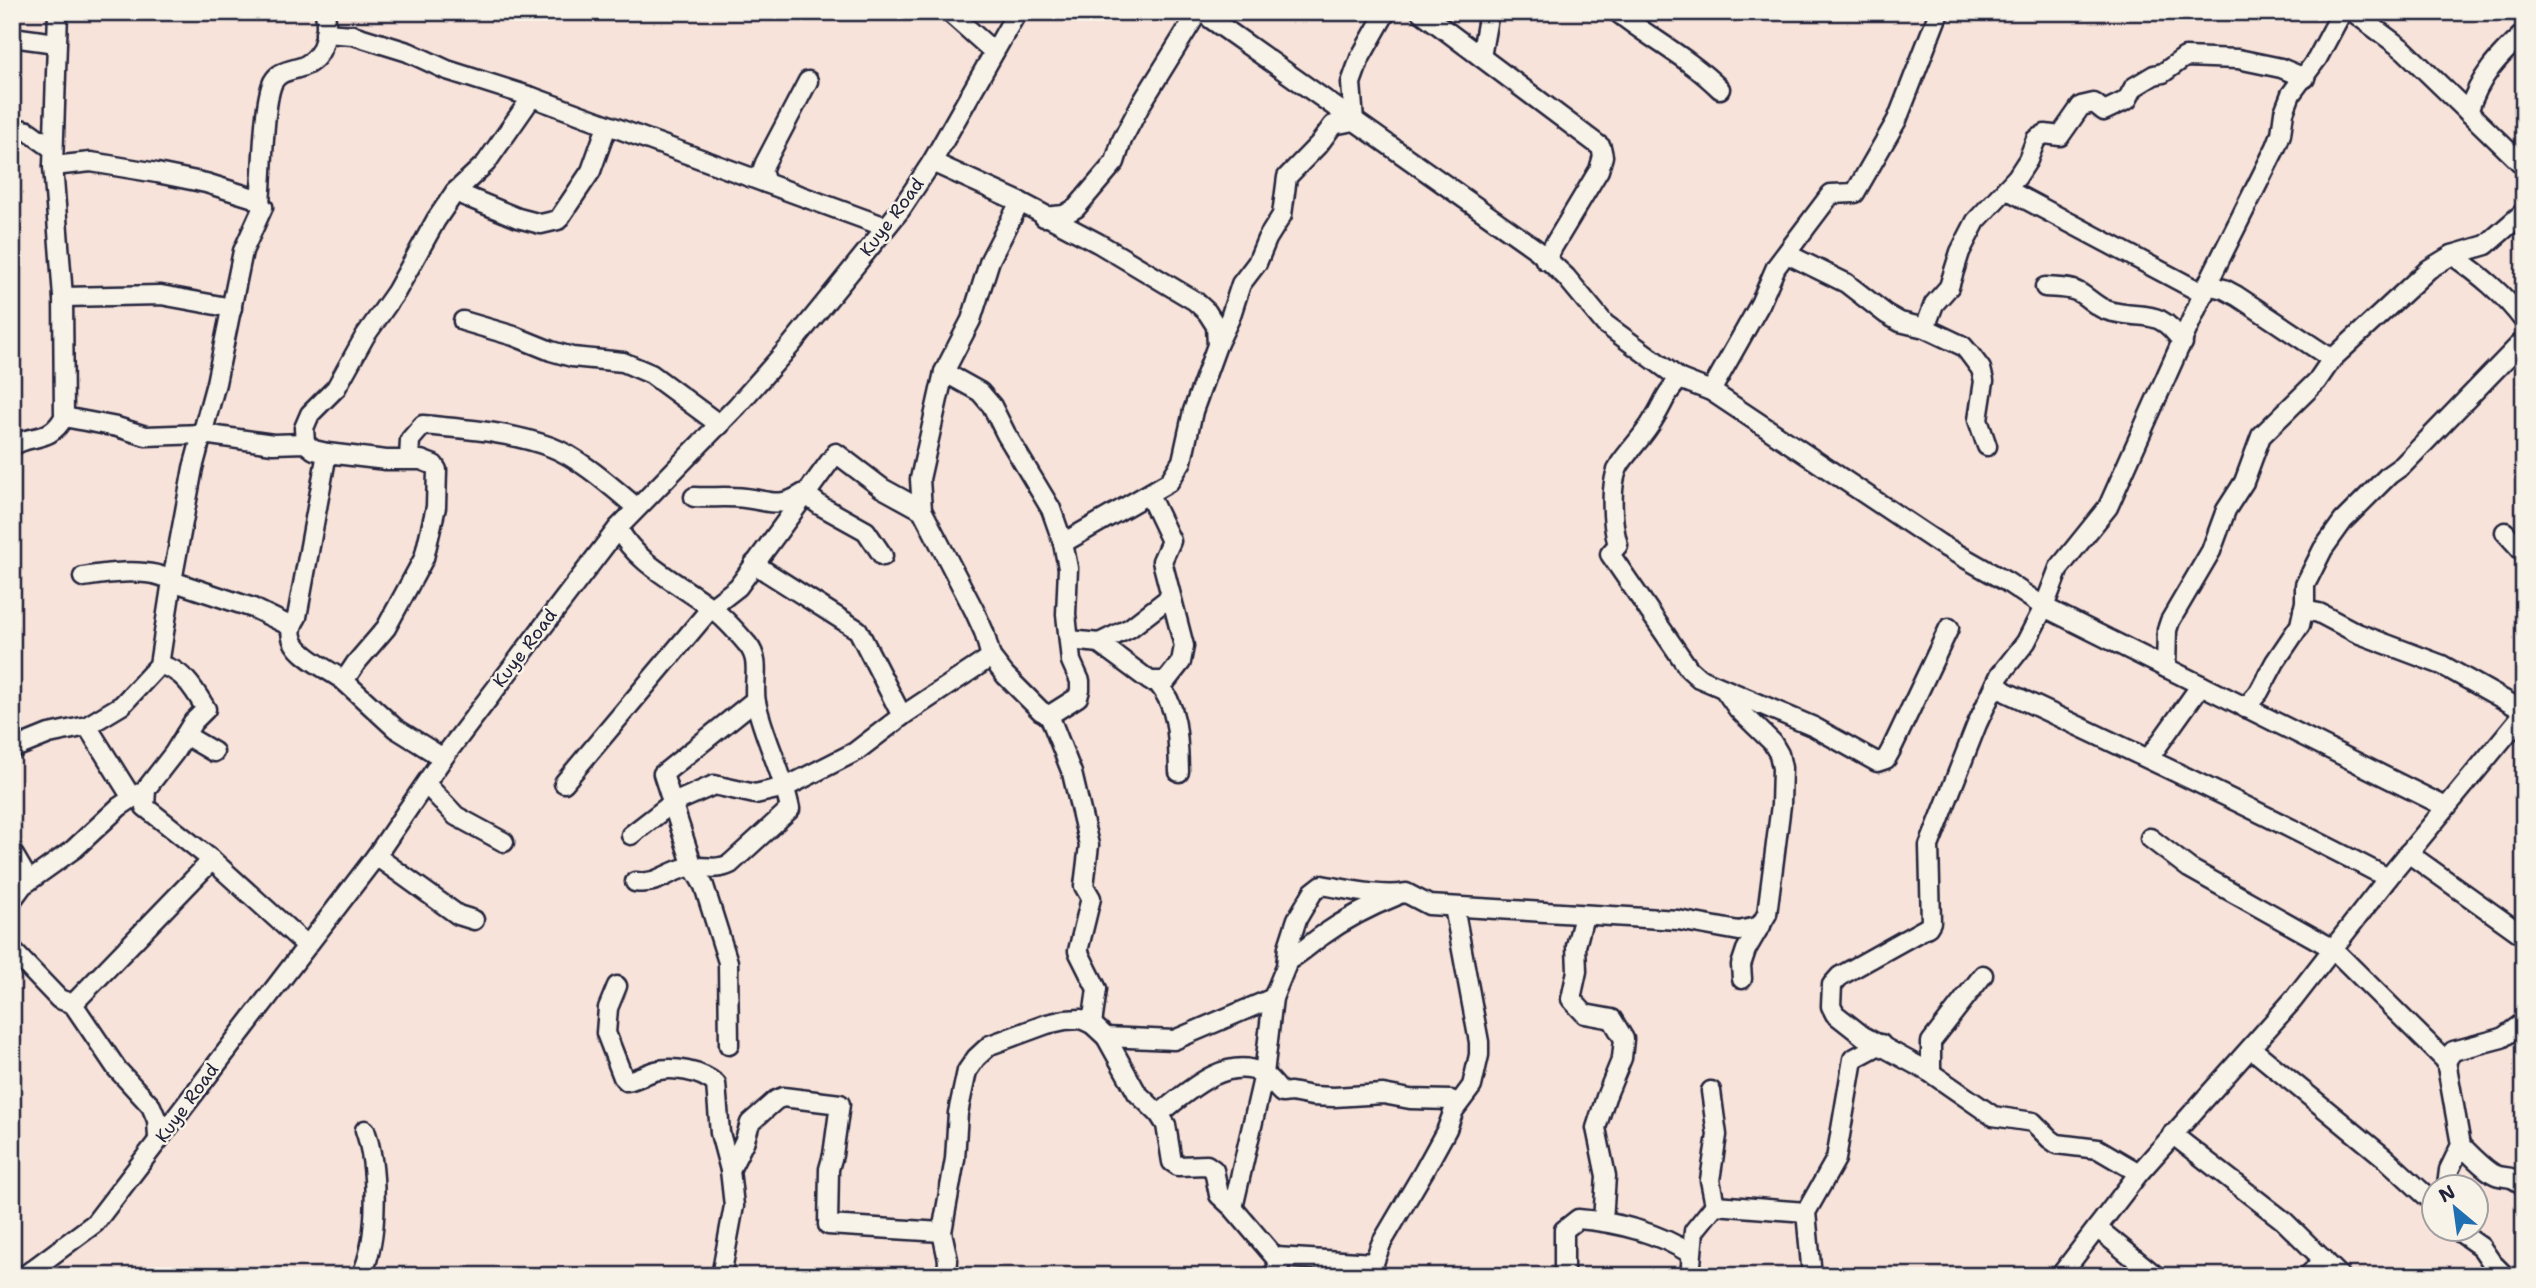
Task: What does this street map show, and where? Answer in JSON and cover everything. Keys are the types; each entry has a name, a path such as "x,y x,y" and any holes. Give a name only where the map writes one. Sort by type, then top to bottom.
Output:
{"street":[{"path":"12,446 50,433 64,416 63,297 53,158 58,12"},
{"path":"260,202 268,97 274,80 284,72 306,65 319,55 325,33 325,12"},
{"path":"949,12 995,52"},
{"name":"Kuye Road","path":"24,1276 95,1223 376,856 443,758 618,528 720,425 791,345 886,227 932,162 1017,12"},
{"path":"1044,217 1064,215 1076,208 1115,162 1122,140 1141,104 1198,12"},
{"path":"1206,12 1211,19 1258,54 1536,250 1566,277 1605,324 1680,379 1711,391 1940,544 2007,582 2043,607 2446,807"},
{"path":"1354,121 1351,83 1360,58 1386,12"},
{"path":"1421,12 1601,147 1603,156 1599,170 1545,260"},
{"path":"1481,57 1489,12"},
{"path":"1617,12 1641,32 1685,58 1720,89"},
{"path":"1711,391 1760,304 1776,267 1809,220 1830,194 1855,193 1897,120 1939,12"},
{"path":"1863,1045 1835,1014 1831,1006 1832,985 1840,976 1928,928 1931,922 1928,846 1996,684 2026,642 2059,568 2108,507 2206,290 2276,147 2291,94 2305,78 2342,12"},
{"path":"2353,12 2403,50 2524,166"},
{"path":"325,33 354,35 408,52 447,70 532,97 886,227"},
{"path":"2468,112 2476,87 2506,50 2524,33"},
{"path":"12,37 56,43"},
{"path":"1926,328 1934,304 1949,287 1960,252 1976,221 2028,160 2036,139 2045,134 2060,136 2081,106 2094,103 2104,111 2113,107 2127,100 2134,87 2162,73 2185,57 2238,58 2281,68 2305,78"},
{"path":"766,183 762,171 765,163 808,81"},
{"path":"305,443 304,428 310,414 336,388 365,336 396,292 455,192 486,163 532,97"},
{"path":"1063,542 1149,495 1169,482 1178,471 1193,411 1241,285 1257,263 1267,239 1282,215 1287,177 1313,152 1332,125 1354,121"},
{"path":"455,192 518,218 541,224 558,220 591,171 607,126"},
{"path":"12,127 28,131 53,158 91,162 206,183 254,198 263,207 243,251 185,505 159,665 122,705 88,726 49,734 12,749"},
{"path":"932,162 1020,202 1044,217 1098,243 1195,301 1207,312 1216,326 1217,345"},
{"path":"2006,189 2206,290 2224,289 2332,359"},
{"path":"1020,202 990,260 971,320 944,372 919,479 922,510 984,632 991,657 1005,675 1048,716 1072,773 1088,845 1084,886 1091,898 1079,951 1097,989 1092,1024"},
{"path":"2166,668 2167,630 2170,621 2211,551 2226,510 2244,482 2261,436 2317,381 2332,359 2428,269 2452,255 2486,245 2524,212"},
{"path":"1787,254 1846,283 1886,314 1926,328 1963,346 1981,369 1984,390 1978,420 1987,446"},
{"path":"2452,255 2482,276 2524,321"},
{"path":"2045,287 2075,290 2108,311 2165,322 2172,326 2183,343"},
{"path":"63,297 161,295 232,308"},
{"path":"463,321 572,357 623,362 651,374 720,425"},
{"path":"2245,708 2259,692 2300,625 2305,585 2323,549 2343,521 2389,475 2403,465 2524,340"},
{"path":"944,372 980,392 992,406 1051,509 1063,542 1068,568 1066,614 1071,661 1080,681 1080,690 1078,697 1048,716"},
{"path":"1680,379 1666,393 1655,418 1615,475 1614,532 1618,545 1610,554 1689,669 1699,678 1814,727 1877,762 1886,759 1891,750 1949,628"},
{"path":"64,416 146,436 203,434 273,444 305,443 314,450 327,453 386,460 409,459 434,465 437,470 436,507 426,549 394,615 344,681"},
{"path":"409,459 410,440 423,425 509,436 552,447 636,507"},
{"path":"327,453 297,617 290,626 291,640 324,670 344,681 382,718 443,758"},
{"path":"564,783 711,608 738,587 804,493 836,453 882,488 922,510"},
{"path":"694,497 745,498 777,504 792,501 804,493"},
{"path":"804,493 821,506 866,531 883,556"},
{"path":"1099,642 1150,681 1166,681 1181,662 1184,646 1162,561 1171,541 1149,495"},
{"path":"618,528 623,539 639,555 711,608 750,648 756,665 755,700 786,787 790,809 730,864 721,869 693,867 647,884 635,882"},
{"path":"2505,532 2524,553"},
{"path":"754,565 858,630 902,716"},
{"path":"83,577 111,572 163,576 253,608 290,626"},
{"path":"1070,640 1099,642 1130,628 1170,597"},
{"path":"2060,1276 2139,1173 2293,1000 2408,853 2524,712 2442,665 2357,634 2319,613 2303,610"},
{"path":"631,835 671,804 714,785 755,794 786,787 855,752 902,716 991,657"},
{"path":"12,900 23,885 74,849 109,816 139,794 174,753 193,722 206,709 182,674 172,667 159,665"},
{"path":"1157,682 1173,706 1179,772"},
{"path":"1996,684 2006,692 2149,758 2388,878"},
{"path":"2149,758 2200,685"},
{"path":"1724,689 1738,709 1772,742 1779,754 1782,768 1782,805 1767,914 1746,950 1741,965 1742,979"},
{"path":"729,1045 729,962 705,886 693,867 663,774 755,700"},
{"path":"88,726 139,794 145,807 212,860 306,945"},
{"path":"185,735 214,752"},
{"path":"426,784 456,816 504,842"},
{"path":"2150,838 2189,868 2332,948 2446,1060 2461,1145 2449,1172"},
{"path":"12,852 29,881"},
{"path":"2408,853 2521,928"},
{"path":"376,856 458,915 474,920"},
{"path":"73,1004 212,860"},
{"path":"1233,1208 1264,1074 1273,998 1287,961 1288,947 1297,919 1313,892 1322,885 1359,892 1406,892 1429,905 1678,920 1739,931 1761,926"},
{"path":"1287,961 1304,952 1323,935 1375,904 1406,892"},
{"path":"1276,1257 1371,1269 1381,1244 1447,1129 1452,1105 1472,1086 1479,1042 1454,907"},
{"path":"1584,916 1576,946 1577,971 1571,999 1585,1014 1612,1019 1624,1039 1622,1058 1596,1128 1606,1176 1603,1221"},
{"path":"12,950 59,999 73,1004 117,1069 151,1106 157,1120 158,1138"},
{"path":"1931,1073 1931,1042 1983,975"},
{"path":"617,986 608,1008 606,1033 619,1070 627,1081 664,1069 696,1073 716,1084 720,1133 730,1170 734,1206 721,1276"},
{"path":"1106,1037 1174,1040 1273,998"},
{"path":"947,1276 948,1260 942,1233 955,1159 958,1113 967,1071 990,1045 1047,1024 1081,1019 1092,1024 1106,1037 1137,1093 1159,1114 1166,1125 1172,1162 1178,1166 1208,1165 1214,1170 1219,1195 1276,1257 1279,1267 1271,1276"},
{"path":"2446,1060 2453,1051 2502,1038 2524,1022"},
{"path":"1863,1045 1881,1044 1931,1073 1993,1116 2033,1122 2057,1144 2098,1149 2139,1173"},
{"path":"1812,1276 1805,1212 1836,1159 1853,1059 1863,1045"},
{"path":"2252,1049 2420,1190"},
{"path":"1159,1114 1199,1083 1222,1071 1245,1068 1264,1074 1282,1093 1334,1097 1382,1094 1452,1105"},
{"path":"1711,1091 1717,1135 1710,1180 1715,1205"},
{"path":"730,1170 750,1123 776,1100 783,1097 840,1104 829,1169 828,1225 942,1233"},
{"path":"361,1276 375,1216 372,1157 365,1130"},
{"path":"2172,1134 2284,1221 2340,1276"},
{"path":"2461,1145 2493,1173 2501,1177 2514,1177 2524,1186"},
{"path":"1715,1205 1805,1212"},
{"path":"1672,1241 1694,1231 1715,1205"},
{"path":"1564,1276 1564,1230 1578,1219 1603,1221 1672,1241 1691,1254"},
{"path":"2097,1228 2156,1276"},
{"path":"1690,1276 1694,1231"},
{"path":"2474,1242 2505,1276"},
{"path":"2308,1276 2324,1259"}]}
